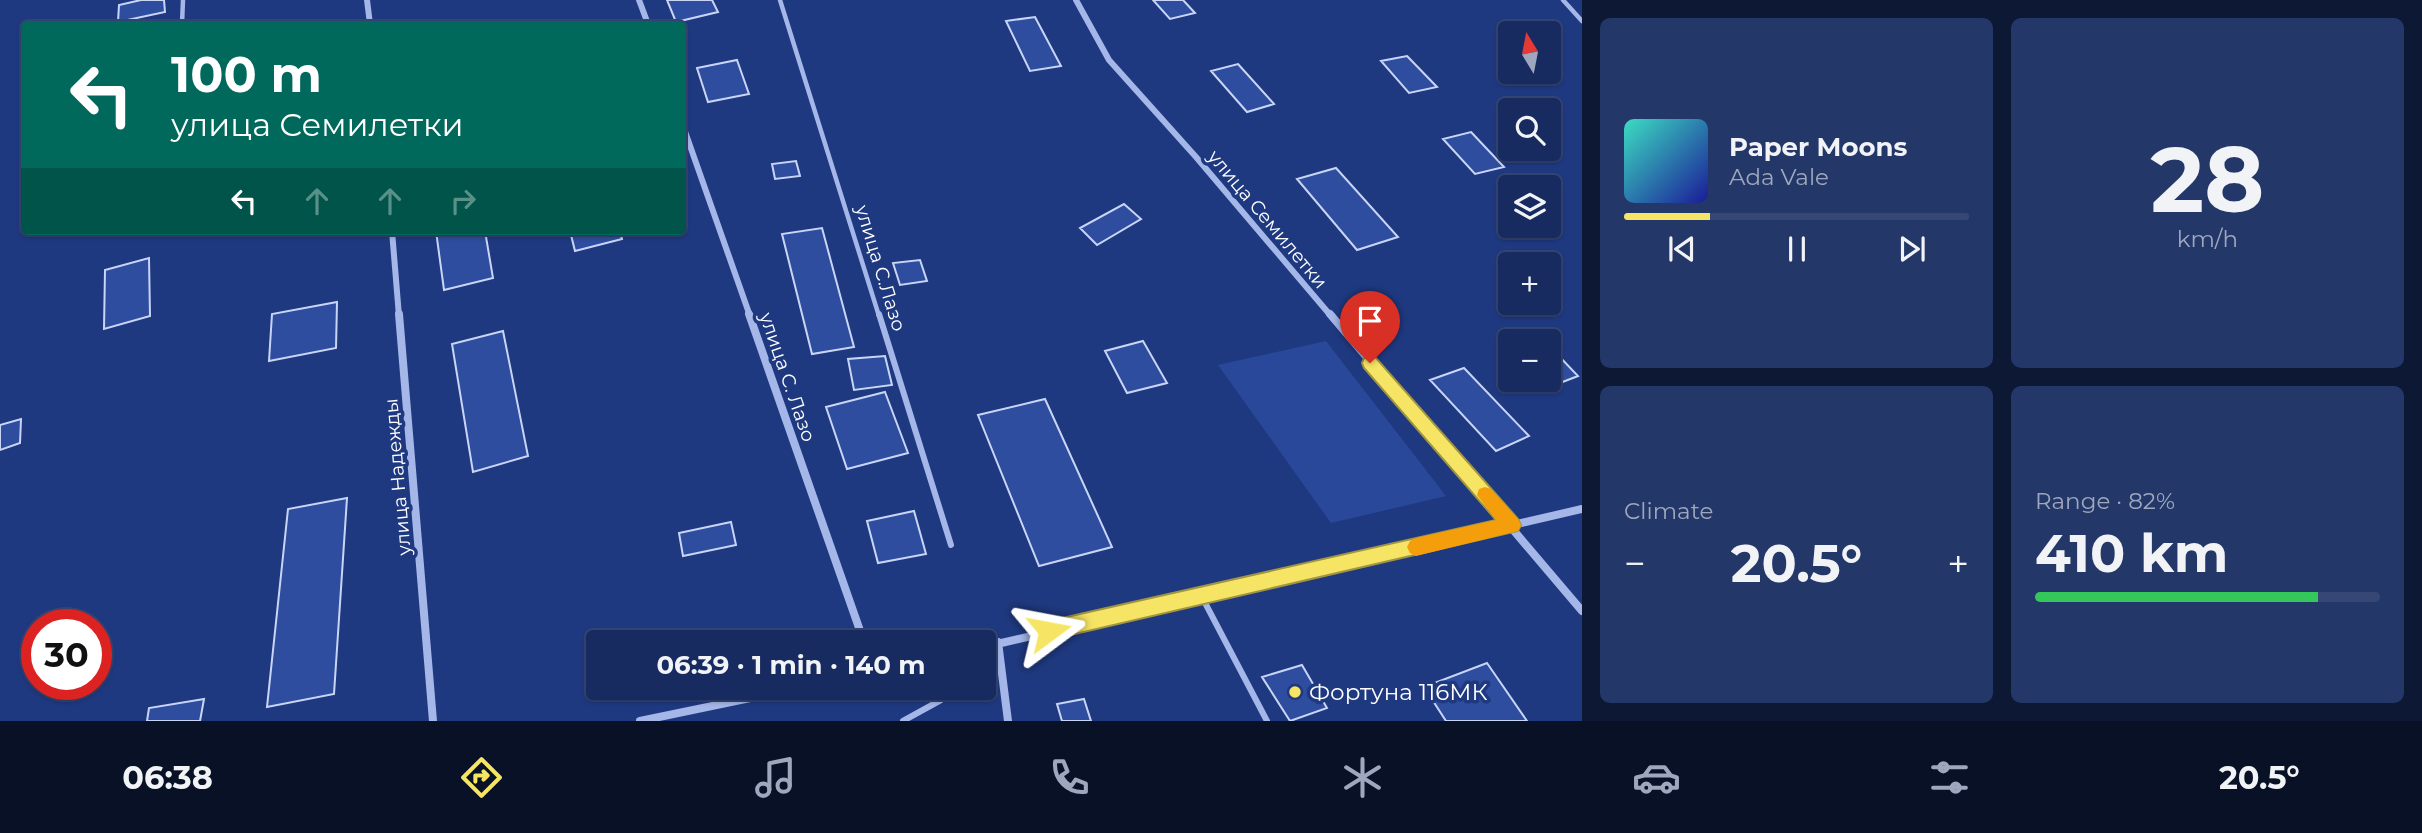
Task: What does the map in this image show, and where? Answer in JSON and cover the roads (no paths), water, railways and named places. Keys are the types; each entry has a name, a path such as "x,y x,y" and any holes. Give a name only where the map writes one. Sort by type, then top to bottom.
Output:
{"street":[{"path":"367,0 370,21"},
{"path":"639,0 647,21"},
{"name":"улица Семилетки","path":"1076,0 1108,60 1196,157 1317,302 1512,525 1582,611"},
{"name":"улица С. Лазо","path":"686,134 860,630"},
{"name":"улица Надежды","path":"392,235 433,721"},
{"path":"1008,721 996,643 1582,509"},
{"path":"640,721 741,700"}],"lane":[{"path":"182,21 183,0"},
{"name":"улица С.Лазо","path":"780,0 951,545"},
{"path":"1563,0 1582,21"},
{"path":"1201,596 1267,721"},
{"path":"903,721 941,700"}],"place":[{"name":"Фортуна 116МК","path":"1295,692"}]}
